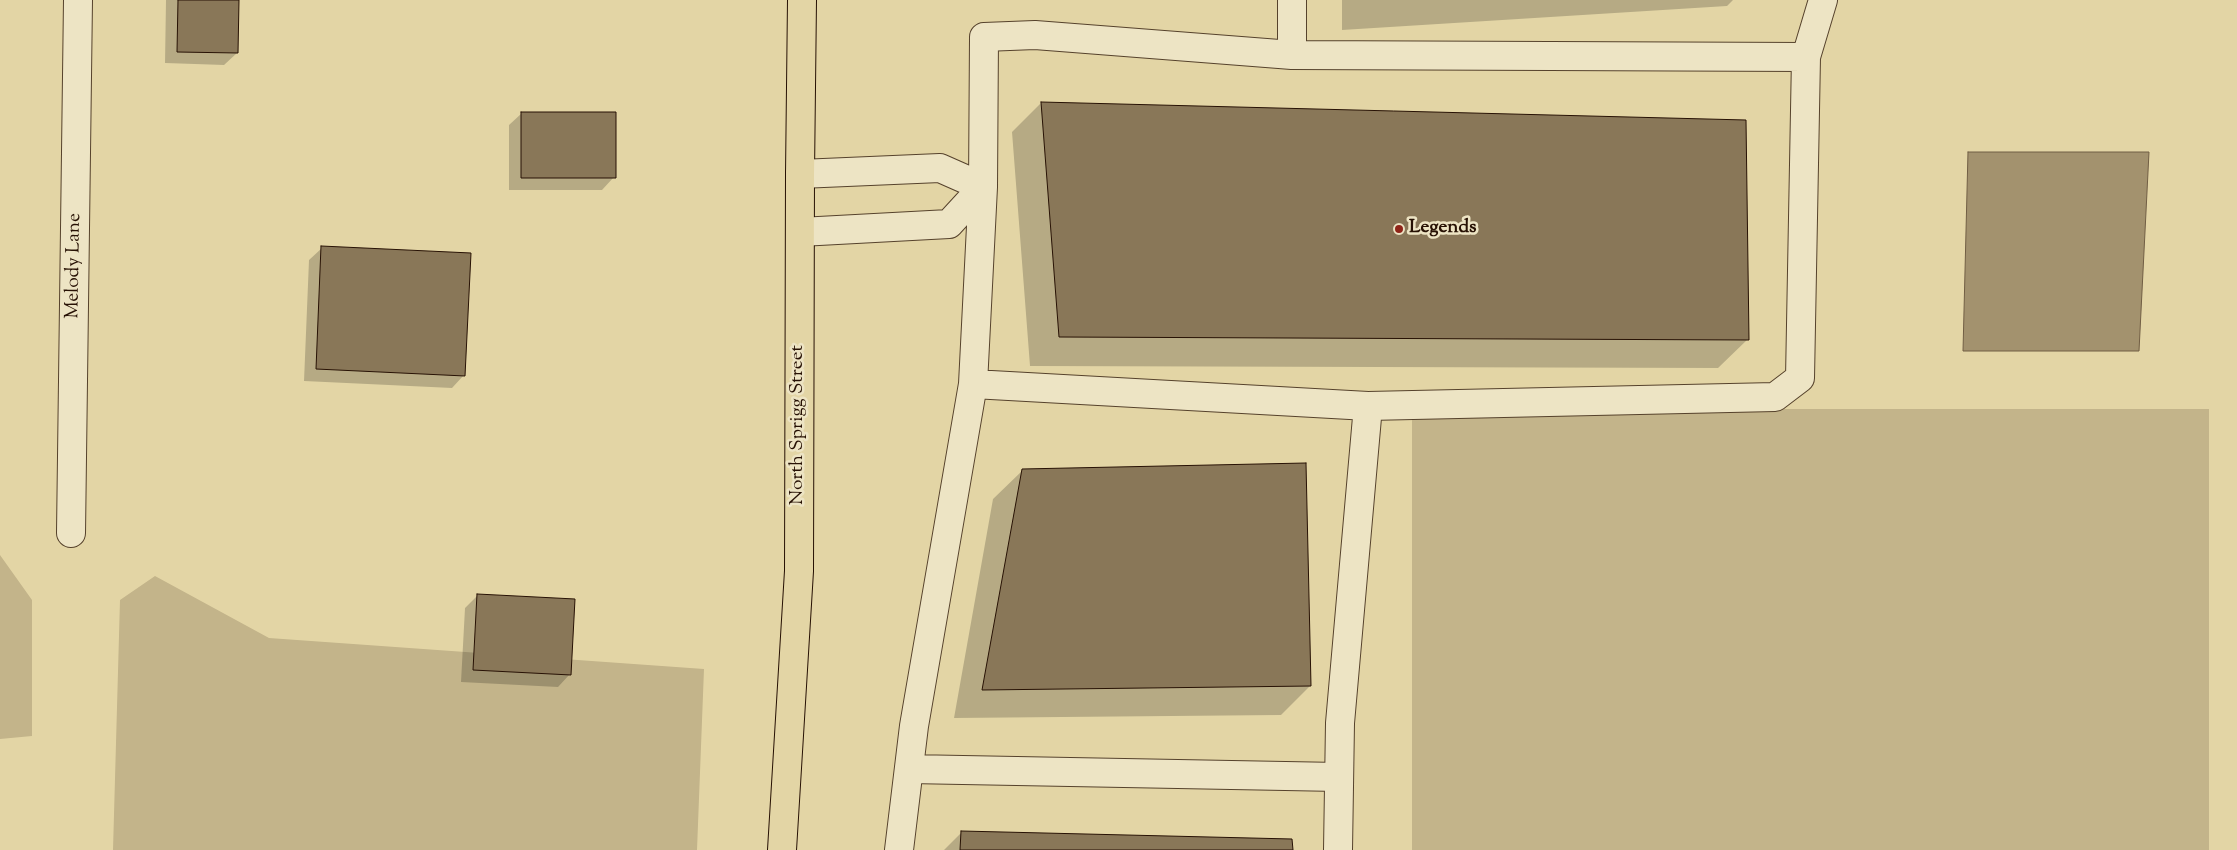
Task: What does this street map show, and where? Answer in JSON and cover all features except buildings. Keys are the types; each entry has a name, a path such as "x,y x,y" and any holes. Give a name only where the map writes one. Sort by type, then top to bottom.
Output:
{"main road":[{"name":"North Sprigg Street","path":"782,850 799,571 802,0"}],"street":[{"name":"Melody Lane","path":"71,533 78,0"},
{"path":"1292,0 1292,55"},
{"path":"973,384 1368,406 1775,397 1800,378 1806,56 1823,0"},
{"path":"899,850 914,726 973,384 984,187 984,37 1035,35 1292,55 1806,56"},
{"path":"800,174 940,168 984,187"},
{"path":"800,232 949,224 984,187"},
{"path":"1338,850 1340,723 1368,406"},
{"path":"909,769 1339,777"}],"shaded area":[{"path":"1968,152 2149,152 2139,351 1963,351"},
{"path":"1412,409 2209,409 2209,850 1412,850"},
{"path":"0,555 32,600 32,736 0,739"},
{"path":"155,576 269,638 704,669 697,850 113,850 120,600"}],"place":[{"name":"Legends","path":"1399,229"}]}
